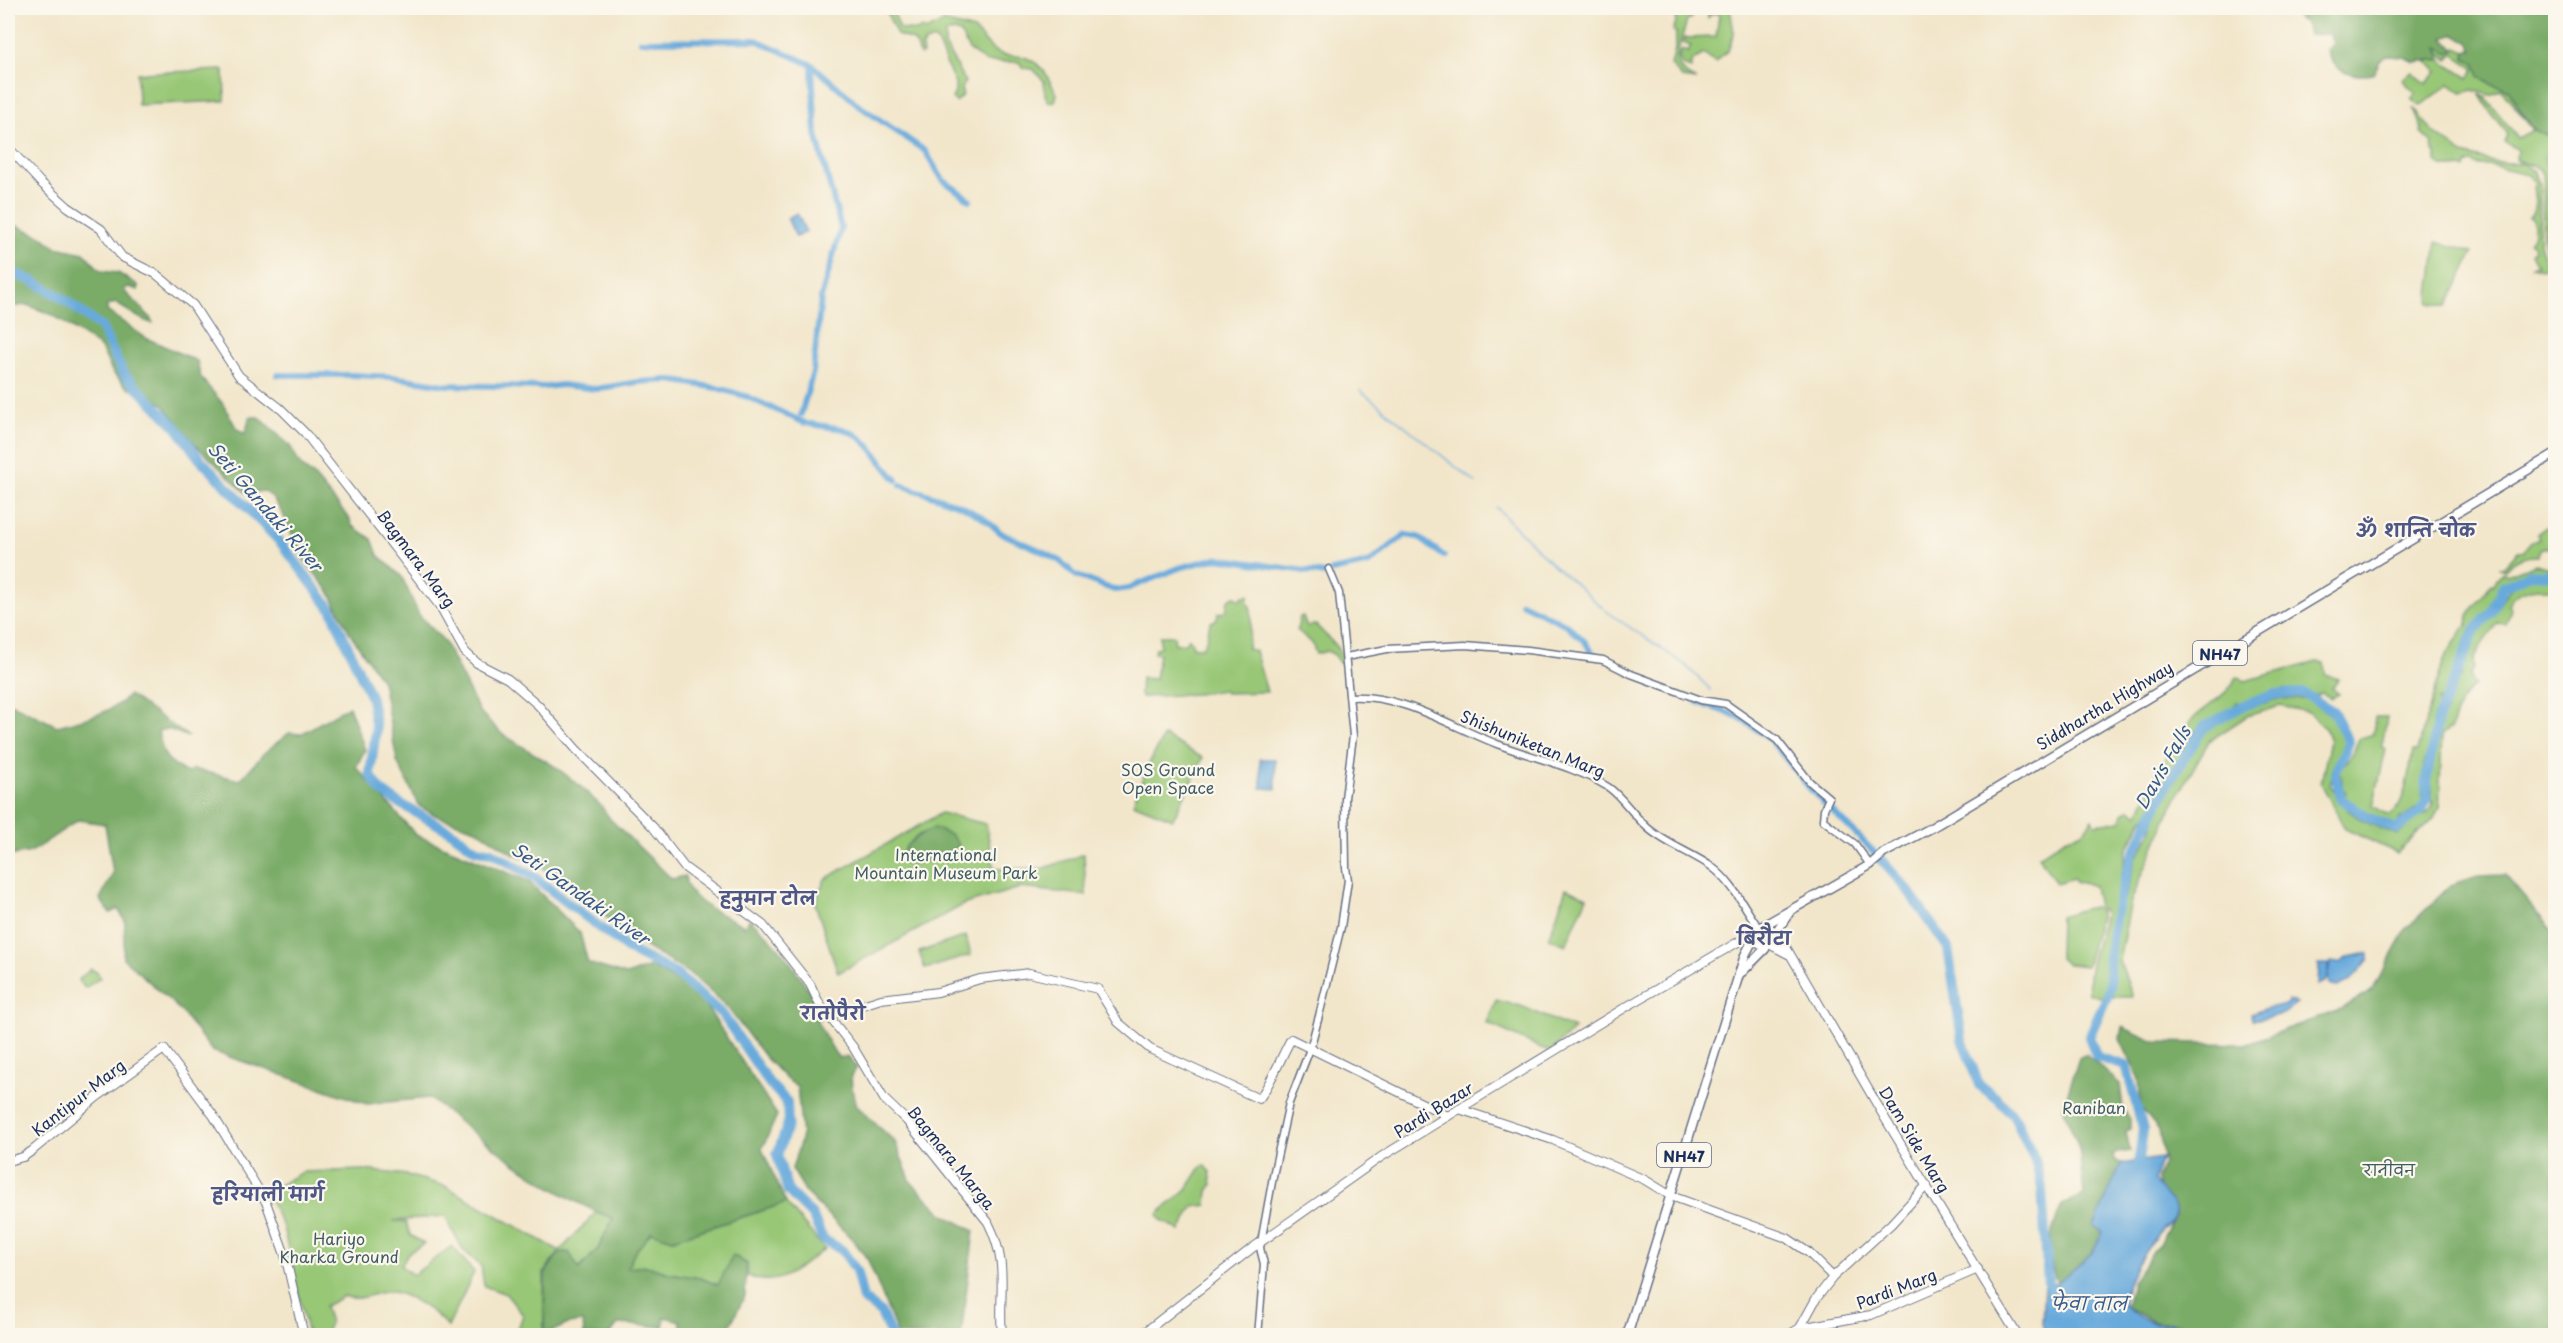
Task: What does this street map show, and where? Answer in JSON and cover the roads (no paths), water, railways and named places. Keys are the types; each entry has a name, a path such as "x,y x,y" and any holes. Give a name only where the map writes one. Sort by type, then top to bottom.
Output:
{"highway":[{"name":"Siddhartha Highway","path":"1872,864 1884,853 1935,826 2556,453"},
{"name":"NH47","path":"1758,930 1872,864"},
{"name":"NH47","path":"1627,1335 1739,975 1765,949 1792,911"},
{"path":"1769,928 1770,940 1758,942 1758,930 1769,928"},
{"path":"1739,975 1745,955 1758,930"}],"main road":[{"name":"Bagmara Marg","path":"8,147 40,182 68,207 101,229 122,257 156,274 193,305 233,368 305,433 439,605 465,652 477,663 508,679 537,705 576,749 653,827 684,867 763,925 810,984 827,1014"},
{"name":"Pardi Bazar","path":"1140,1335 1262,1242 1382,1157 1626,1007 1758,930"},
{"name":"Dam Side Marg","path":"1770,940 1790,955 2018,1335"},
{"path":"827,1014 881,999 938,992 980,979 1029,973 1098,989 1118,1022 1150,1048 1259,1099 1272,1082 1276,1066 1291,1039 1448,1116"},
{"name":"Bagmara Marga","path":"827,1014 853,1047 884,1099 907,1121 988,1222 996,1238 1003,1266 1002,1335"},
{"name":"Kantipur Marg","path":"8,1161 23,1157 32,1151 97,1098 164,1049 213,1115 266,1202 285,1255 304,1335"},
{"path":"1459,1109 1553,1140 1645,1180 1671,1196 1787,1238 1809,1253 1833,1276"},
{"path":"1800,1328 1816,1299 1833,1276 1891,1224 1927,1185"},
{"name":"Pardi Marg","path":"1787,1335 1800,1328 1870,1315 1978,1269"}],"street":[{"path":"1258,1335 1264,1264 1261,1254 1262,1242 1289,1103 1310,1049 1341,927 1348,880 1345,798 1353,736 1338,593 1329,569"},
{"path":"1346,657 1387,649 1465,645 1528,650 1604,660 1631,674 1720,704 1777,740 1810,782 1829,798 1824,809 1823,820 1855,844 1872,864"},
{"name":"Shishuniketan Marg","path":"1350,697 1368,696 1384,699 1416,710 1497,744 1574,771 1609,788 1655,835 1695,856 1722,876 1758,930"}],"water":[{"path":"797,213 806,232 796,237 787,218"},
{"path":"1260,759 1275,759 1276,789 1261,788"},
{"path":"2369,953 2369,959 2346,983 2335,986 2329,984 2328,976 2325,982 2318,985 2319,964 2328,964 2328,974 2330,962 2339,963 2348,957"},
{"path":"2288,1000 2297,1004 2283,1014 2252,1020 2251,1014 2287,1004"},
{"name":"फेवा ताल","path":"2162,1158 2154,1180 2174,1205 2174,1216 2148,1247 2136,1267 2127,1287 2124,1305 2146,1320 2171,1323 2190,1335 2045,1335 2042,1323 2044,1284 2057,1284 2093,1252 2103,1232 2094,1226 2121,1164"}],"waterway":[{"path":"641,41 756,40 810,64"},
{"path":"812,65 861,107 925,151 943,180 970,200"},
{"path":"801,414 813,372 821,298 841,228 816,134 812,70"},
{"name":"Seti Gandaki River","path":"8,271 31,280 62,298 101,327 123,373 177,428 199,458 281,543 331,609 371,698 376,729 370,774 380,790 453,833 476,850 491,852 534,877 628,949 677,975 723,1015 769,1083 787,1102 788,1124 777,1155 788,1191 812,1215 823,1239 842,1250 856,1270 863,1299 881,1313 891,1336"},
{"path":"278,375 353,375 393,377 445,385 545,387 562,385 596,389 638,382 670,380 717,388"},
{"path":"721,389 748,397"},
{"path":"1360,390 1476,483"},
{"path":"752,399 805,423"},
{"path":"810,424 843,429 852,433"},
{"path":"855,434 867,444 897,480"},
{"path":"901,485 962,506 986,520 1001,533 1037,549"},
{"path":"1496,507 1548,560 1610,614 1684,664 1711,690"},
{"path":"1332,571 1369,563 1405,535 1418,537 1444,556"},
{"path":"1039,550 1060,561 1074,574"},
{"path":"1116,590 1129,588 1179,568 1217,558 1325,574"},
{"name":"Davis Falls","path":"2137,1174 2143,1130 2126,1066 2097,1057 2089,1037 2110,990 2109,952 2116,912 2130,860 2170,780 2204,727 2243,706 2276,694 2303,693 2333,711 2349,742 2335,773 2341,799 2367,817 2396,829 2420,812 2427,799 2426,781 2438,718 2475,630 2491,612 2503,587 2530,574 2556,575"},
{"path":"1077,576 1114,590"},
{"path":"1521,603 1567,625 1585,642 1594,655"},
{"path":"1696,701 1708,706"},
{"path":"1722,706 1727,713"},
{"path":"1714,708 1739,717 1769,738 1811,790 1875,853"},
{"path":"1882,861 1907,889 1948,948 1962,1039 1979,1085 1998,1099 2015,1118 2035,1160 2042,1187 2048,1284"}],"district":[{"name":"ॐ शान्ति चोक","path":"2415,529"},
{"name":"हनुमान टोल","path":"768,897"},
{"name":"बिरौटा","path":"1764,937"},
{"name":"रातोपैरो","path":"833,1012"},
{"name":"हरियाली मार्ग","path":"268,1193"}],"park label":[{"name":"SOS Ground Open Space","path":"1168,778"},
{"name":"International Mountain Museum Park","path":"946,863"},
{"name":"Raniban","path":"2094,1107"},
{"name":"रानीवन","path":"2389,1169"},
{"name":"Hariyo Kharka Ground","path":"339,1247"}]}
